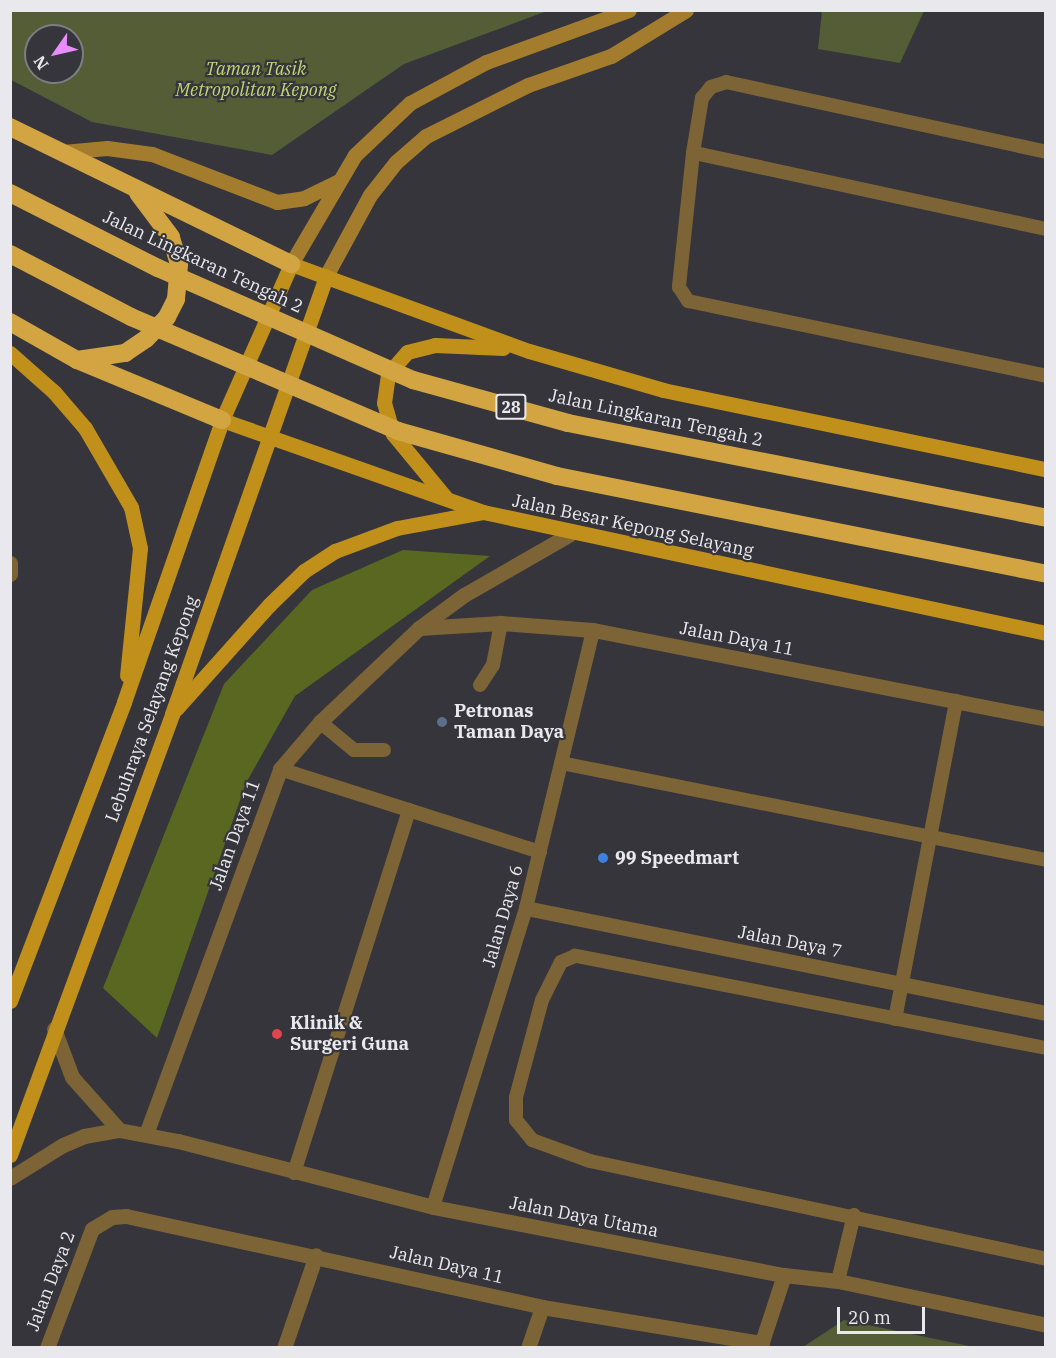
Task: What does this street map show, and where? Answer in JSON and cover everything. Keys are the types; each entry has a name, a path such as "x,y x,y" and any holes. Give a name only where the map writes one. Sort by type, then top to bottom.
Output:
{"highway":[{"path":"10,127 291,264"},
{"path":"77,360 125,352 146,339 167,317 176,299 179,264 171,237 133,187"},
{"name":"Jalan Lingkaran Tengah 2","path":"10,193 158,268 413,380 568,423 1046,518"},
{"path":"10,254 131,317 398,431 557,476 1046,574"},
{"path":"10,322 77,360 222,420"}],"main road":[{"path":"291,264 529,351 663,390 1046,469"},
{"name":"Lebuhraya Selayang Kepong","path":"10,1001 124,702 222,420 291,264"},
{"name":"Lebuhraya Selayang Kepong","path":"10,1155 54,1029 172,714 326,276"},
{"path":"446,498 393,434 384,403 388,374 407,352 435,345 471,344 529,351"},
{"path":"10,354 54,392 85,428 131,507 140,548 124,702"},
{"name":"Jalan Besar Kepong Selayang","path":"222,420 483,512 570,534 1046,633"},
{"path":"172,714 269,605 304,571 335,551 397,528 483,512"}],"street":[{"path":"291,264 337,182 376,132 410,103 453,76 629,10"},
{"path":"326,276 370,195 396,162 426,136 462,115 528,85 611,56 686,10"},
{"path":"63,152 107,148 152,154 277,202 304,198 337,182"},
{"name":"Jalan Daya 11","path":"146,1134 280,768 320,722 419,628 464,595 570,534"},
{"path":"10,563 10,574"},
{"name":"Jalan Daya 11","path":"419,628 501,623 593,630 1046,719"},
{"name":"Jalan Daya 7","path":"526,908 1046,1013"},
{"path":"54,1029 72,1077 119,1130"},
{"name":"Jalan Daya Utama","path":"10,1178 84,1136 119,1130 146,1134 434,1208 784,1275 838,1281 1046,1325"},
{"name":"Jalan Daya 11","path":"126,1216 316,1255 542,1307 761,1345"},
{"name":"Jalan Daya 2","path":"46,1347 92,1229 112,1217 126,1216"},
{"path":"284,1347 316,1255"},
{"path":"761,1345 784,1275"},
{"path":"528,1347 542,1307"}],"lane":[{"path":"1046,152 726,82 711,87 702,98 693,153 679,287 688,300 1046,376"},
{"path":"693,153 1046,229"},
{"path":"480,685 493,665 501,623"},
{"name":"Jalan Daya 6","path":"434,1208 526,908 593,630"},
{"path":"895,1019 956,701"},
{"path":"320,722 354,750 384,750"},
{"path":"561,763 1046,860"},
{"path":"280,768 540,852"},
{"path":"294,1173 409,810"},
{"path":"1046,1048 575,956 561,962 542,1000 516,1097 516,1120 532,1140 559,1152 1046,1259"},
{"path":"838,1281 854,1215"}],"green space":[{"name":"Taman Tasik Metropolitan Kepong","path":"11,10 547,11 404,64 272,155 92,122 11,80"},
{"path":"822,10 924,11 900,63 818,49"},
{"path":"403,550 490,556 295,696 246,783 157,1038 103,988 224,684 312,590"},
{"path":"844,1320 974,1347 803,1347"}],"place":[{"name":"Petronas Taman Daya","path":"442,722"},
{"name":"99 Speedmart","path":"603,858"},
{"name":"Klinik & Surgeri Guna","path":"277,1034"}]}
